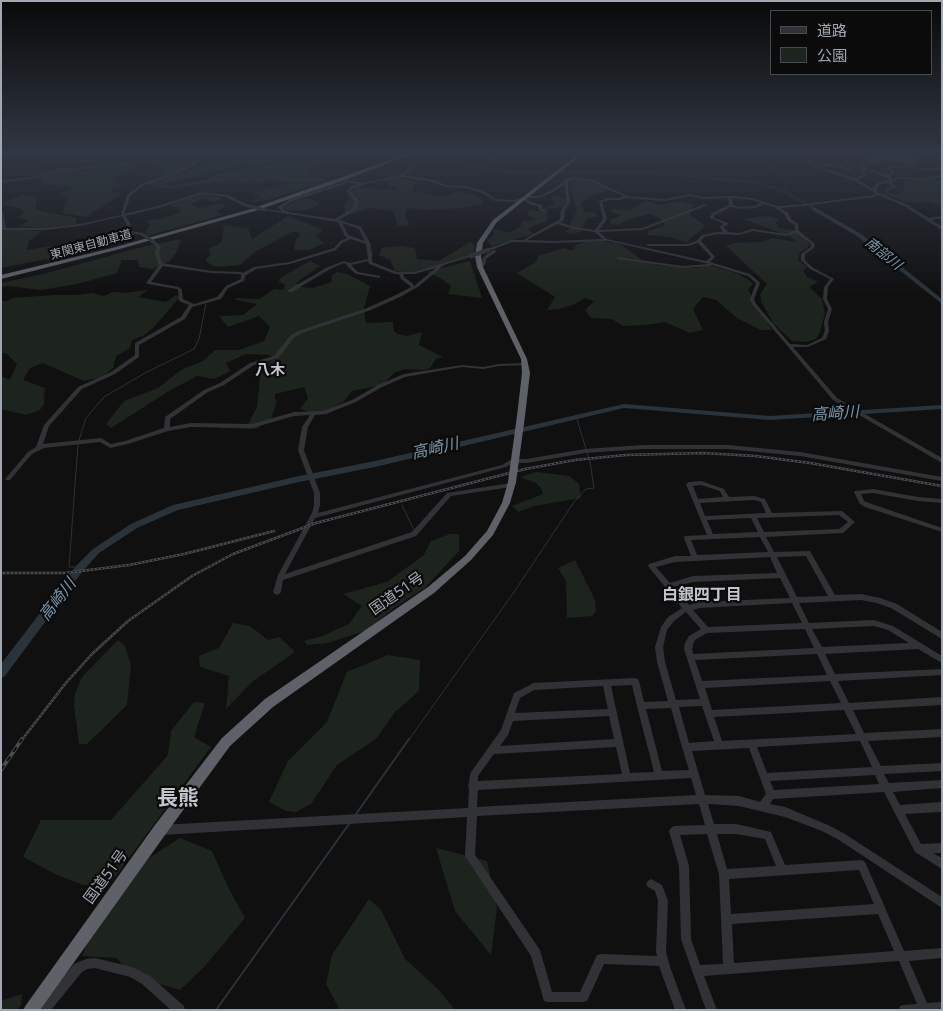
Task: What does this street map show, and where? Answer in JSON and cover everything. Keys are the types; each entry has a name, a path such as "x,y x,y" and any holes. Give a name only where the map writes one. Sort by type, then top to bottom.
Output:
{"highway":[{"name":"東関東自動車道","path":"1,276 211,223 278,200"},
{"name":"国道51号","path":"31,1010 160,830 226,742 268,703 430,590 468,558 490,533 506,503 511,484 526,382 526,364 480,267 478,249 484,234 495,221 521,200"}],"street":[{"path":"122,214 127,200"},
{"path":"1,212 3,229 58,228 85,224 122,214 155,208 180,200"},
{"path":"235,200 245,205 265,210 337,221 360,228 368,243 370,263 401,274 414,274 471,256 506,242 606,240 645,247 745,273 756,280 758,285 752,302 836,399 942,462"},
{"path":"292,200 280,207 283,211 301,214 301,216"},
{"path":"337,221 354,210 356,200"},
{"path":"498,200 517,200"},
{"path":"527,200 541,206 540,209 544,211"},
{"path":"480,267 492,252 506,245 523,241 562,220 568,200"},
{"path":"596,231 605,219 600,202 605,200"},
{"path":"558,223 573,228 596,231 643,229 707,205 700,202 701,200"},
{"path":"730,200 730,206"},
{"path":"747,200 777,207 787,214 789,220 797,225 796,230"},
{"path":"777,207 840,200"},
{"path":"895,200 905,204 942,229"},
{"path":"645,247 648,245 688,245 699,241 703,236 726,231 720,228 727,224 712,218 713,214 730,206 740,208 756,207 763,203"},
{"path":"715,208 721,209"},
{"path":"122,214 128,223 129,232 142,234 159,246 157,253 162,264"},
{"path":"928,220 942,217"},
{"path":"337,221 350,238 368,243"},
{"path":"717,233 739,234 753,230 786,235 796,230"},
{"path":"789,345 808,346 824,339 830,309 825,299 826,288 832,279 811,268 803,260 803,254 813,247 813,244 796,230"},
{"path":"596,231 606,240"},
{"path":"243,275 255,268 316,256 327,250 335,249 343,241 350,238"},
{"path":"699,241 713,257 708,262"},
{"path":"618,258 683,267 717,265"},
{"path":"290,291 329,268 344,262 349,264 369,260"},
{"path":"162,264 211,272 241,273 243,275"},
{"path":"162,264 148,283 178,288 181,300 192,305 219,298 227,287 243,280 243,275"},
{"path":"349,264 356,273 380,277"},
{"path":"167,429 167,418 206,391 222,384 252,364 276,357 292,337 300,332 369,309 413,288 442,265"},
{"path":"366,275 375,266"},
{"path":"401,274 402,278 411,284 413,288"},
{"path":"39,448 46,426 80,388 113,373 137,356 137,344 183,318 192,305"},
{"path":"8,479 30,453 39,448 54,444 101,440 110,446 126,443 167,429 192,425 244,427 287,415 324,413 348,404 380,386 404,376 462,366 483,368 499,365 526,364"},
{"path":"277,592 280,578 312,517 318,499 301,455 305,427 314,414"},
{"path":"312,517 504,466 512,461 527,461 585,451 677,446 728,447 800,454 942,479"},
{"path":"442,483 448,495"},
{"path":"280,578 414,534 448,495 511,484"},
{"path":"711,537 688,484 701,484 722,490 727,499"},
{"path":"942,501 873,491 857,492 862,502 867,505 942,530"},
{"path":"696,501 754,498 763,501 770,516"},
{"path":"695,558 687,538 841,531 852,522 840,512 703,518"},
{"path":"753,516 918,849 942,864"},
{"path":"706,630 651,566 675,559 808,553 833,599"},
{"path":"668,586 693,580 782,575"},
{"path":"728,968 724,874 660,655 660,640 664,629 671,619 688,608 700,605 869,598 885,602 939,632"},
{"path":"719,745 690,657 689,643 692,638 706,630 874,623 890,628 942,660"},
{"path":"690,657 919,646"},
{"path":"699,685 942,672"},
{"path":"659,776 635,681 533,687 517,696 505,732 474,775 470,856 536,954 548,997 583,997 601,958 663,961"},
{"path":"606,683 627,778"},
{"path":"708,714 942,701"},
{"path":"641,706 705,702"},
{"path":"510,717 612,712"},
{"path":"686,747 942,733"},
{"path":"493,750 619,743"},
{"path":"752,744 771,795"},
{"path":"764,777 942,767"},
{"path":"472,786 694,774"},
{"path":"771,795 942,784"},
{"path":"764,805 771,795"},
{"path":"160,830 702,799 739,801 764,805 807,819 842,837 942,903"},
{"path":"899,810 942,807"},
{"path":"712,1010 686,939 684,866 674,831 710,828 736,829 768,835 782,870"},
{"path":"918,849 942,848"},
{"path":"724,874 862,865 924,1009"},
{"path":"651,884 659,888 663,901 660,932 663,961 681,1010"},
{"path":"726,919 881,909"},
{"path":"697,971 942,953"},
{"path":"44,1010 78,968 86,964 95,963 132,972 146,980 180,1010"},
{"path":"904,1010 942,1007"}],"green space":[{"path":"9,200 37,200 35,208 41,211 77,218 76,224 51,228 19,227 28,221 18,217 23,213 22,209 1,203"},
{"path":"67,200 112,200 86,217 62,213"},
{"path":"201,200 190,204 198,208 222,203 226,207 217,211 222,215 147,236 145,232 150,224 147,220 161,219 181,212 178,208 170,206 177,202"},
{"path":"252,200 267,200 261,202 247,202"},
{"path":"300,200 313,200 320,203 307,211 288,210 278,207"},
{"path":"349,200 483,200 483,204 463,208 424,210 407,208 405,216 410,225 398,226 393,211 369,208 346,216 344,204"},
{"path":"553,200 570,201 566,207 547,209 547,221 532,226 529,230 534,234 491,246 487,240 494,234 491,230 496,229 509,233 522,225 522,221 535,220 528,215 529,209 538,211 555,204"},
{"path":"574,200 584,200 581,203 585,212 596,213 597,217 588,217 580,232 571,234 564,232 570,229 571,220 577,212"},
{"path":"900,200 942,200 942,206 930,202 907,203"},
{"path":"646,201 660,205 681,201 693,205 690,215 706,226 686,242 670,237 648,235 648,231 665,226 660,218 650,214 629,219 618,225 611,224 610,220 622,215 611,212 611,209 629,211"},
{"path":"288,216 323,230 316,236 324,243 309,250 296,250 294,249 296,240 301,235 298,232 292,232 255,252 240,265 218,267 211,265 205,260 211,254 208,249 222,242 224,225 248,228 252,239"},
{"path":"768,216 779,218 776,223 779,228 792,230 810,244 800,252 798,260 807,267 803,271 807,277 818,282 809,287 822,299 825,313 816,339 804,342 792,341 773,323 762,303 760,294 767,284 726,246 734,243 762,242 772,238 798,242 787,235 743,219"},
{"path":"1,230 42,231 29,241 27,250 55,245 70,251 67,255 1,268"},
{"path":"181,239 177,251 170,261 152,269 139,267 138,260 122,260 117,273 77,284 41,290 1,287 1,283 47,273 146,246"},
{"path":"601,241 620,244 645,262 656,265 696,268 708,265 739,274 753,283 748,290 772,330 761,330 737,318 716,300 703,297 693,309 703,330 690,333 665,322 623,326 612,319 591,318 585,310 594,301 585,298 575,304 559,309 547,310 555,297 517,273 536,262 538,256 564,248 573,251 576,245 584,242"},
{"path":"470,242 475,245 474,255 410,274 395,271 390,260 379,255 382,248 401,246 415,248 417,259 439,261"},
{"path":"310,261 320,266 296,283 301,287 313,288 332,282 331,276 337,272 347,274 370,286 364,309 366,323 393,322 394,331 407,336 422,332 419,345 443,357 436,359 430,368 425,370 405,369 394,373 382,385 352,391 343,402 327,411 313,413 300,409 308,398 304,387 275,394 276,404 271,419 256,429 222,428 205,424 248,424 257,407 261,367 275,358 269,355 246,354 226,363 230,371 214,379 197,376 169,391 111,428 106,424 124,401 158,388 181,370 203,361 215,350 239,350 264,341 270,327 259,316 228,327 219,316 243,315 257,304 236,300 236,298 259,299 274,289 283,290 285,285 279,282 280,278"},
{"path":"470,261 482,298 448,294 451,286 442,279 427,272"},
{"path":"148,290 138,297 166,302 176,295 180,297 153,328 143,336 132,340 130,348 116,356 113,368 102,377 84,381 43,363 30,368 23,380 45,388 44,404 40,410 26,415 1,409 1,376 10,380 17,364 6,353 1,353 1,301 13,298 93,293 104,296 113,292 125,293"},
{"path":"537,472 569,476 579,484 581,498 534,506 518,512 512,506 543,494 541,488 536,483 520,477"},
{"path":"450,534 459,534 459,551 426,587 395,607 365,631 328,643 307,645 304,641 322,636 349,624 362,606 343,594 387,582 424,555 431,541"},
{"path":"575,560 595,600 596,611 592,616 567,618 566,581 558,568"},
{"path":"233,623 250,626 268,640 279,637 295,652 252,682 226,709 229,676 200,667 199,656 219,648"},
{"path":"118,640 125,646 131,665 127,705 87,744 79,744 74,705 75,693 82,677"},
{"path":"388,655 420,660 419,691 395,712 376,739 337,765 311,804 296,812 286,811 269,802 288,761 327,722 347,672"},
{"path":"194,702 205,703 194,737 211,747 109,885 83,885 57,875 23,857 41,820 111,820 168,755 171,731"},
{"path":"180,838 212,851 229,889 245,918 204,967 180,990 133,976 117,958 82,956 90,937 149,858"},
{"path":"436,848 487,861 497,908 491,955 455,911"},
{"path":"369,899 381,910 405,959 438,989 455,1010 340,1010 326,984 332,955"},
{"path":"22,994 21,1005 17,1010 1,1010 1,1001"}],"waterway":[{"path":"798,200 805,204"},
{"name":"南部川","path":"802,200 815,208"},
{"name":"南部川","path":"809,206 814,209"},
{"name":"南部川","path":"814,209 859,235 942,302"},
{"path":"79,440 86,418 104,397 145,373 194,349 199,339 206,304"},
{"name":"高崎川","path":"1,673 79,569 96,551 134,526 176,507 375,464 624,406 770,418 942,407"},
{"path":"408,741 514,592 574,502 586,489 594,488 590,462 576,416"},
{"path":"78,444 69,567 81,567"},
{"path":"402,505 414,530"},
{"path":"356,814 409,739"},
{"path":"216,1010 349,824"}],"railway":[{"path":"21,741 65,684 92,654 128,621 192,576 233,554 316,523 525,469 575,460 626,455 703,453 755,456 810,463 942,486"},
{"path":"1,573 65,573 129,565 184,554 274,531"},
{"path":"1,770 22,739"}],"district":[{"name":"八木","path":"270,371"},
{"name":"白銀四丁目","path":"702,595"},
{"name":"長熊","path":"178,799"}]}
